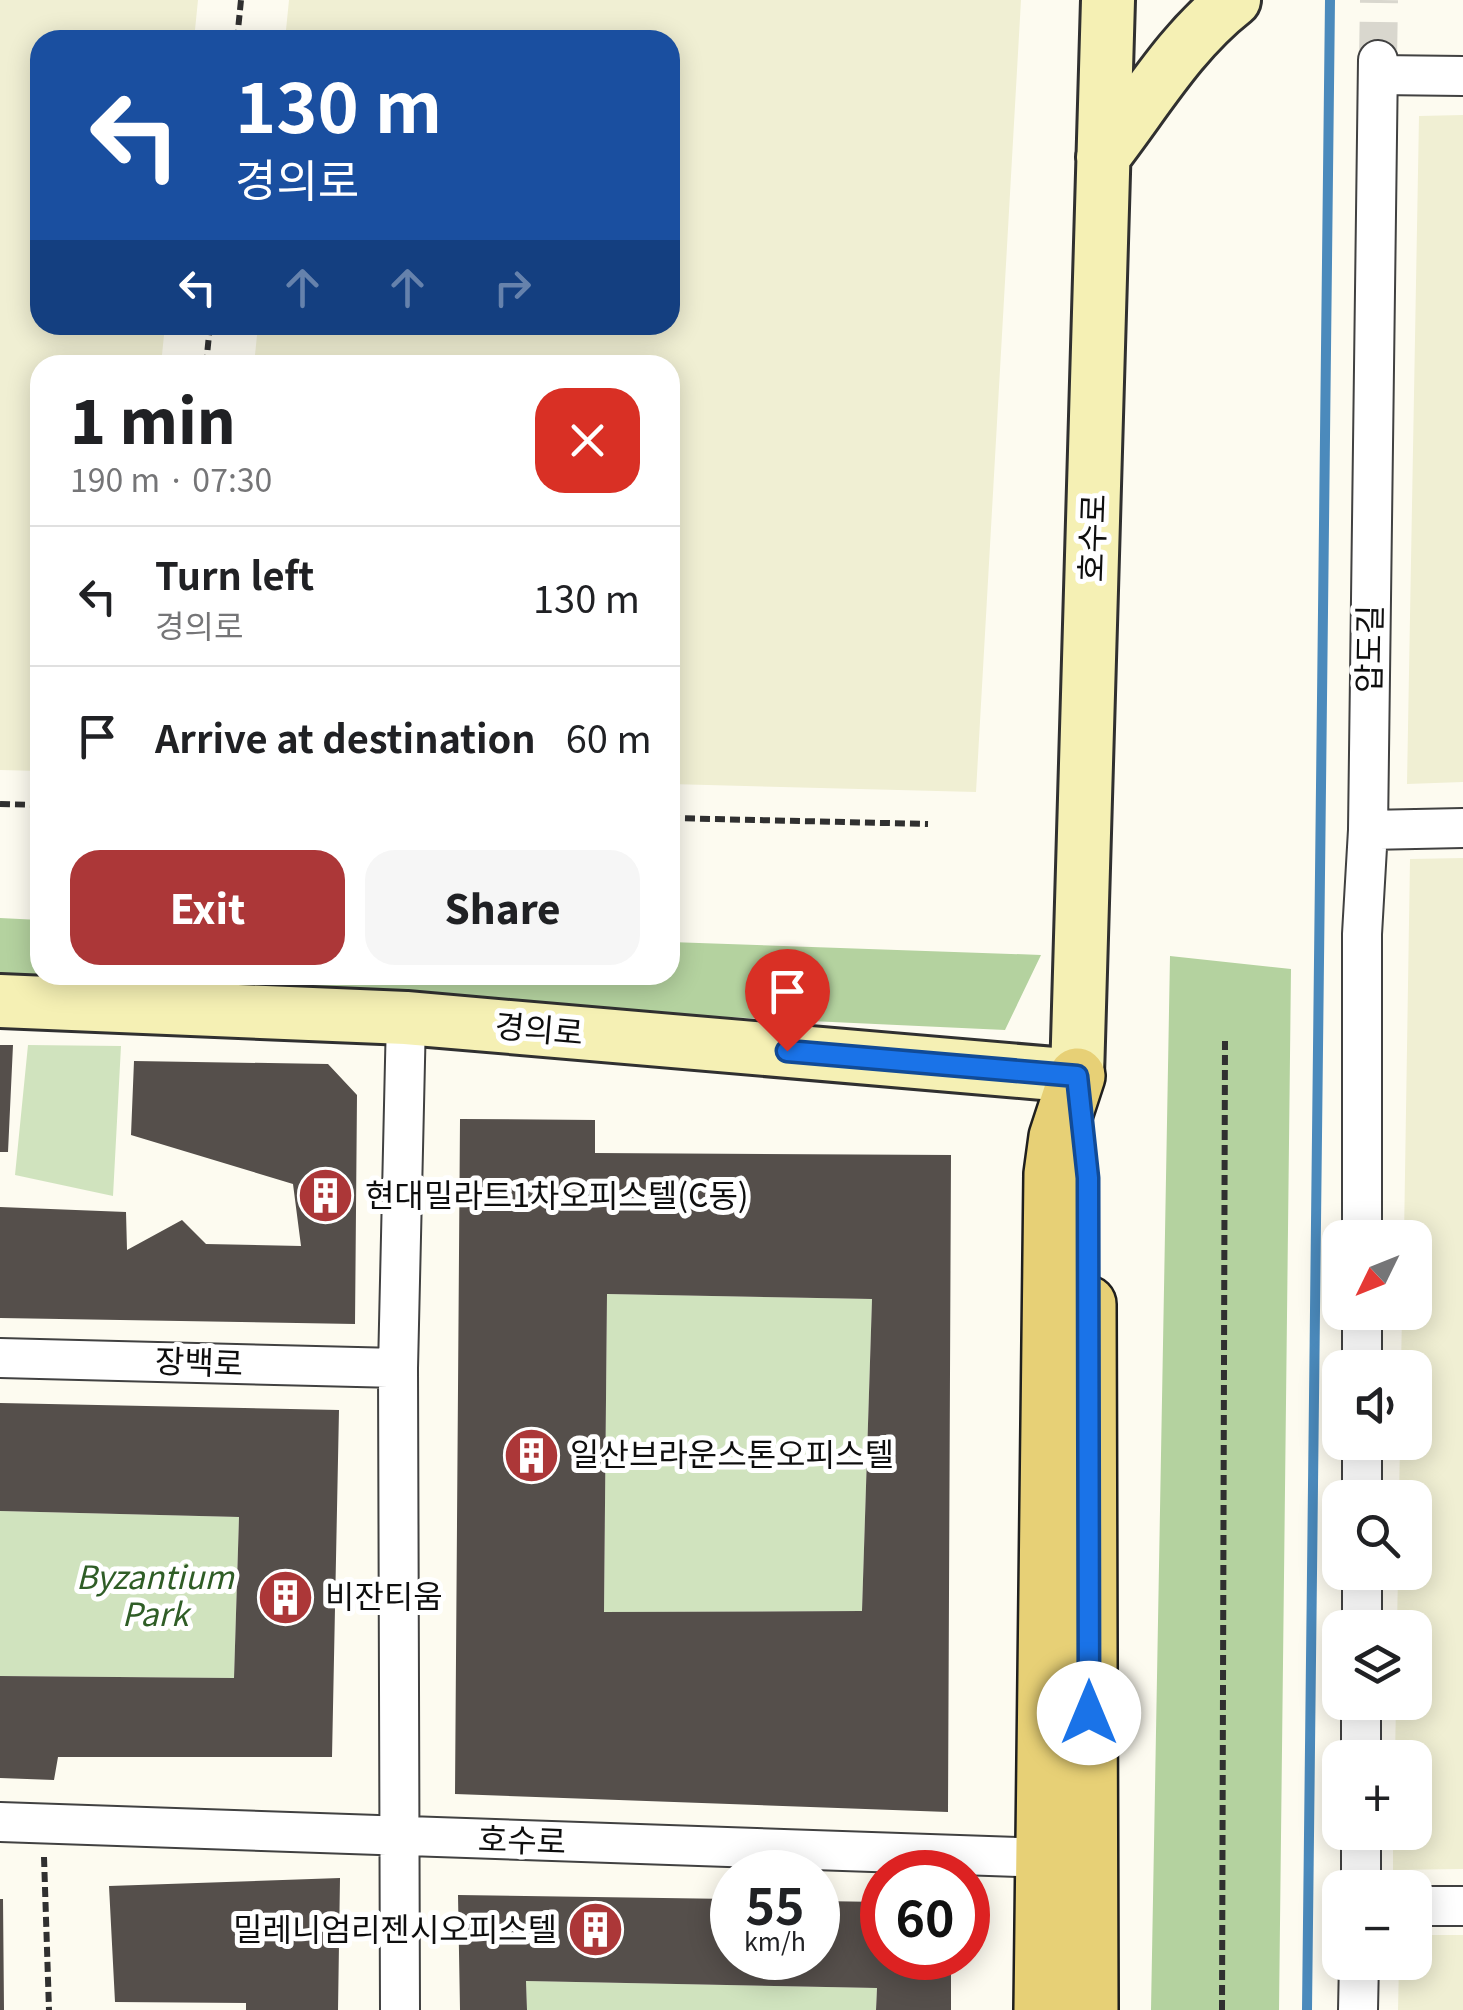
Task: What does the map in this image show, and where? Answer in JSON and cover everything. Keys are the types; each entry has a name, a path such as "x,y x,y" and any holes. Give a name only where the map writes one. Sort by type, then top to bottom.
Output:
{"main road":[{"name":"호수로","path":"1090,2010 1088,1178 1077,1076 1108,0"},
{"path":"1103,158 1172,61 1200,29 1234,0"},
{"name":"경의로","path":"0,1001 406,1018 1077,1076"},
{"name":"호수로","path":"1042,2010 1052,1174 1057,1137 1077,1076"}],"street":[{"name":"압도길","path":"1362,1220 1362,934 1368,830 1378,67 1463,76"},
{"path":"1368,830 1463,828"},
{"path":"400,2010 398,1368 406,1018"},
{"name":"장백로","path":"0,1358 398,1368"},
{"name":"호수로","path":"0,1822 1044,1858"},
{"path":"1432,1906 1463,1906"},
{"path":"1358,2010 1359,1980"}],"path":[{"path":"238,30 241,0"},
{"path":"0,804 30,804"},
{"path":"680,818 928,824"},
{"path":"1222,2010 1225,1041"},
{"path":"44,1850 49,2010"}],"green space":[{"path":"0,0 198,0 195,30 30,30 30,335 164,335 162,355 30,355 30,771 0,770"},
{"path":"289,0 1021,0 976,792 680,784 680,355 255,355 257,335 680,335 680,30 286,30"},
{"path":"1463,115 1463,782 1407,784 1419,116"},
{"path":"1463,858 1463,1869 1393,1870 1393,1850 1432,1850 1432,1740 1395,1740 1396,1720 1432,1720 1432,1610 1397,1610 1398,1590 1432,1590 1432,1480 1399,1480 1400,1460 1432,1460 1432,1350 1401,1350 1402,1330 1432,1330 1432,1220 1404,1220 1410,859"},
{"path":"0,918 30,920 30,984 0,983"},
{"path":"680,942 1041,955 1005,1030 43,985 680,985"},
{"path":"1170,956 1291,969 1279,2010 1151,2010"},
{"path":"28,1045 121,1046 113,1196 15,1175"},
{"path":"607,1294 872,1299 862,1611 604,1612"},
{"name":"Byzantium Park","path":"0,1511 239,1517 234,1678 0,1676"},
{"path":"1432,1935 1463,1935 1463,2010 1398,2010 1399,1980 1432,1980"},
{"path":"526,1981 877,1988 876,2010 527,2010"}],"building":[{"path":"0,1045 13,1045 8,1152 0,1152"},
{"name":"현대밀라트1차오피스텔(C동)","path":"134,1061 328,1064 357,1095 355,1324 0,1318 0,1207 126,1212 127,1250 182,1220 206,1244 301,1246 293,1184 131,1135"},
{"name":"일산브라운스톤오피스텔","path":"460,1119 595,1120 595,1153 951,1155 948,1812 455,1794","holes":["607,1294 872,1299 862,1611 604,1612"]},
{"name":"비잔티움","path":"0,1403 339,1410 332,1757 58,1757 54,1780 0,1778 0,1676 234,1678 239,1517 0,1511"},
{"path":"340,1878 338,2010 246,2010 246,2003 115,2002 109,1886"},
{"name":"밀레니엄리젠시오피스텔","path":"458,1895 710,1899 710,1980 840,1980 840,1901 860,1902 860,1980 951,1980 951,2010 876,2010 877,1988 526,1981 527,2010 460,2010"},
{"path":"3,1899 4,2010 0,2010"}],"waterway":[{"path":"1307,2010 1330,0"}],"tunnel":[{"path":"1378,60 1379,0"}],"place":[{"name":"현대밀라트1차오피스텔(C동)","path":"326,1196"},
{"name":"일산브라운스톤오피스텔","path":"531,1455"},
{"name":"비잔티움","path":"286,1597"},
{"name":"밀레니엄리젠시오피스텔","path":"596,1930"}],"route":[{"path":"787,1051 1077,1076 1088,1178 1089,1713"}]}
